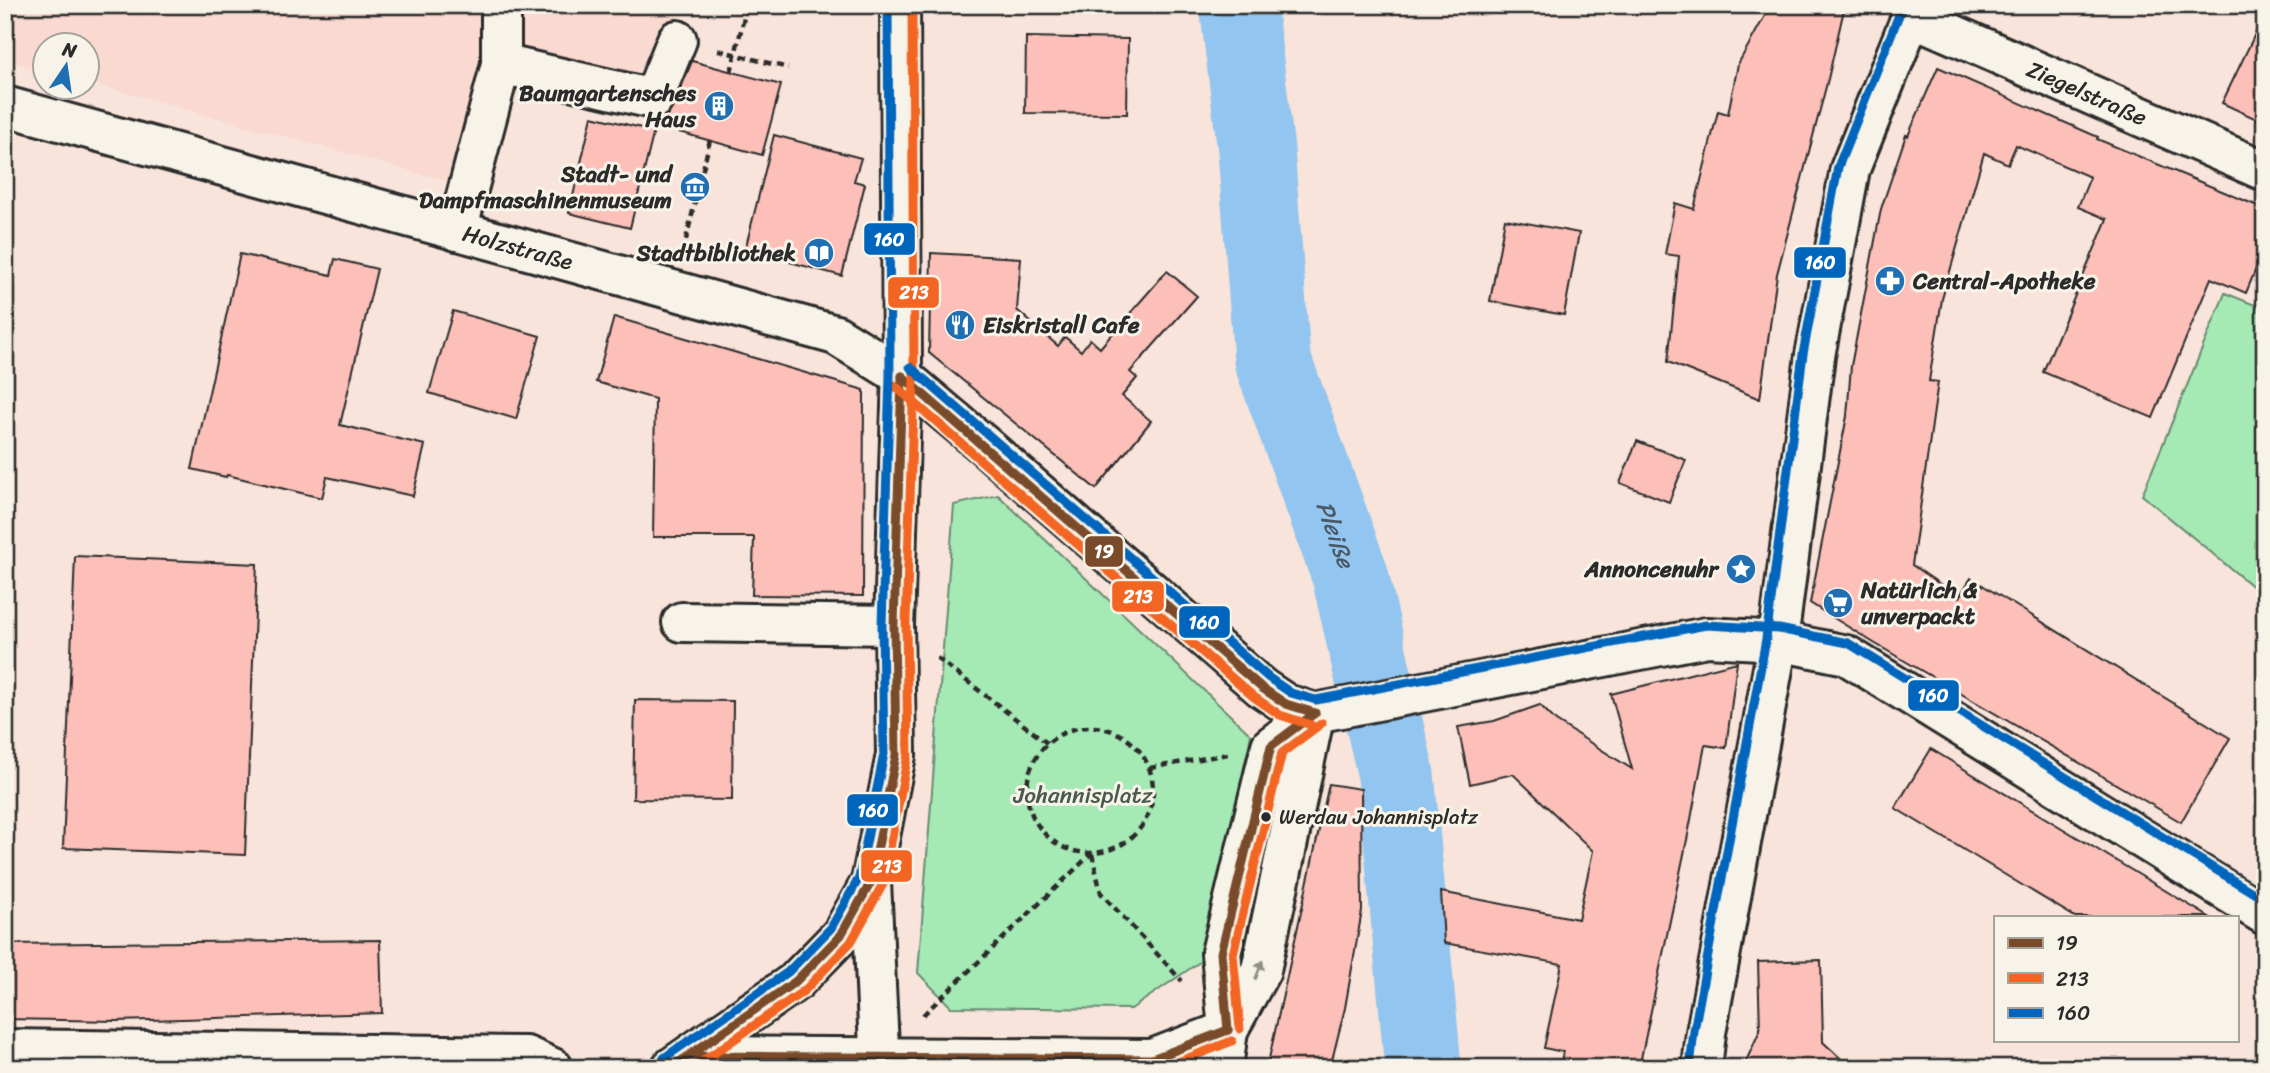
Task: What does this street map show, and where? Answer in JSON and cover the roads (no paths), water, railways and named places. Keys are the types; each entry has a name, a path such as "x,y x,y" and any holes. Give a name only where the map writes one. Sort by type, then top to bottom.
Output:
{"street":[{"path":"457,231 501,64 500,5"},
{"path":"880,1062 871,882 896,755 894,625 902,376 900,5"},
{"path":"1702,1068 1706,1033 1778,641 1815,356 1850,169 1913,11"},
{"name":"Ziegelstraße","path":"1913,11 2265,171"},
{"path":"501,64 653,99 677,40"},
{"name":"Holzstraße","path":"5,106 836,335 902,376"},
{"path":"902,376 985,445 1262,688 1286,704 1327,711 1707,637 1778,641 1846,655 2265,915"},
{"path":"682,622 894,625"},
{"path":"1223,1068 1228,1030 1221,953 1271,746 1327,711"},
{"path":"680,1062 1152,1059 1228,1030 1261,970 1327,711"},
{"path":"680,1062 796,981 841,935 871,882"},
{"path":"5,1049 526,1056 553,1068"}],"waterway":[{"name":"Pleiße","path":"1238,5 1256,150 1272,359 1350,575 1396,775 1423,1068"}],"place":[{"name":"Baumgartensches Haus","path":"719,106"},
{"name":"Stadt- und Dampfmaschinenmuseum","path":"695,187"},
{"name":"Stadtbibliothek","path":"819,253"},
{"name":"Central-Apotheke","path":"1890,281"},
{"name":"Eiskristall Cafe","path":"960,325"},
{"name":"Annoncenuhr","path":"1741,569"},
{"name":"Natürlich & unverpackt","path":"1838,603"},
{"name":"Werdau Johannisplatz","path":"1266,817"}],"park label":[{"name":"Johannisplatz","path":"1083,795"}]}
